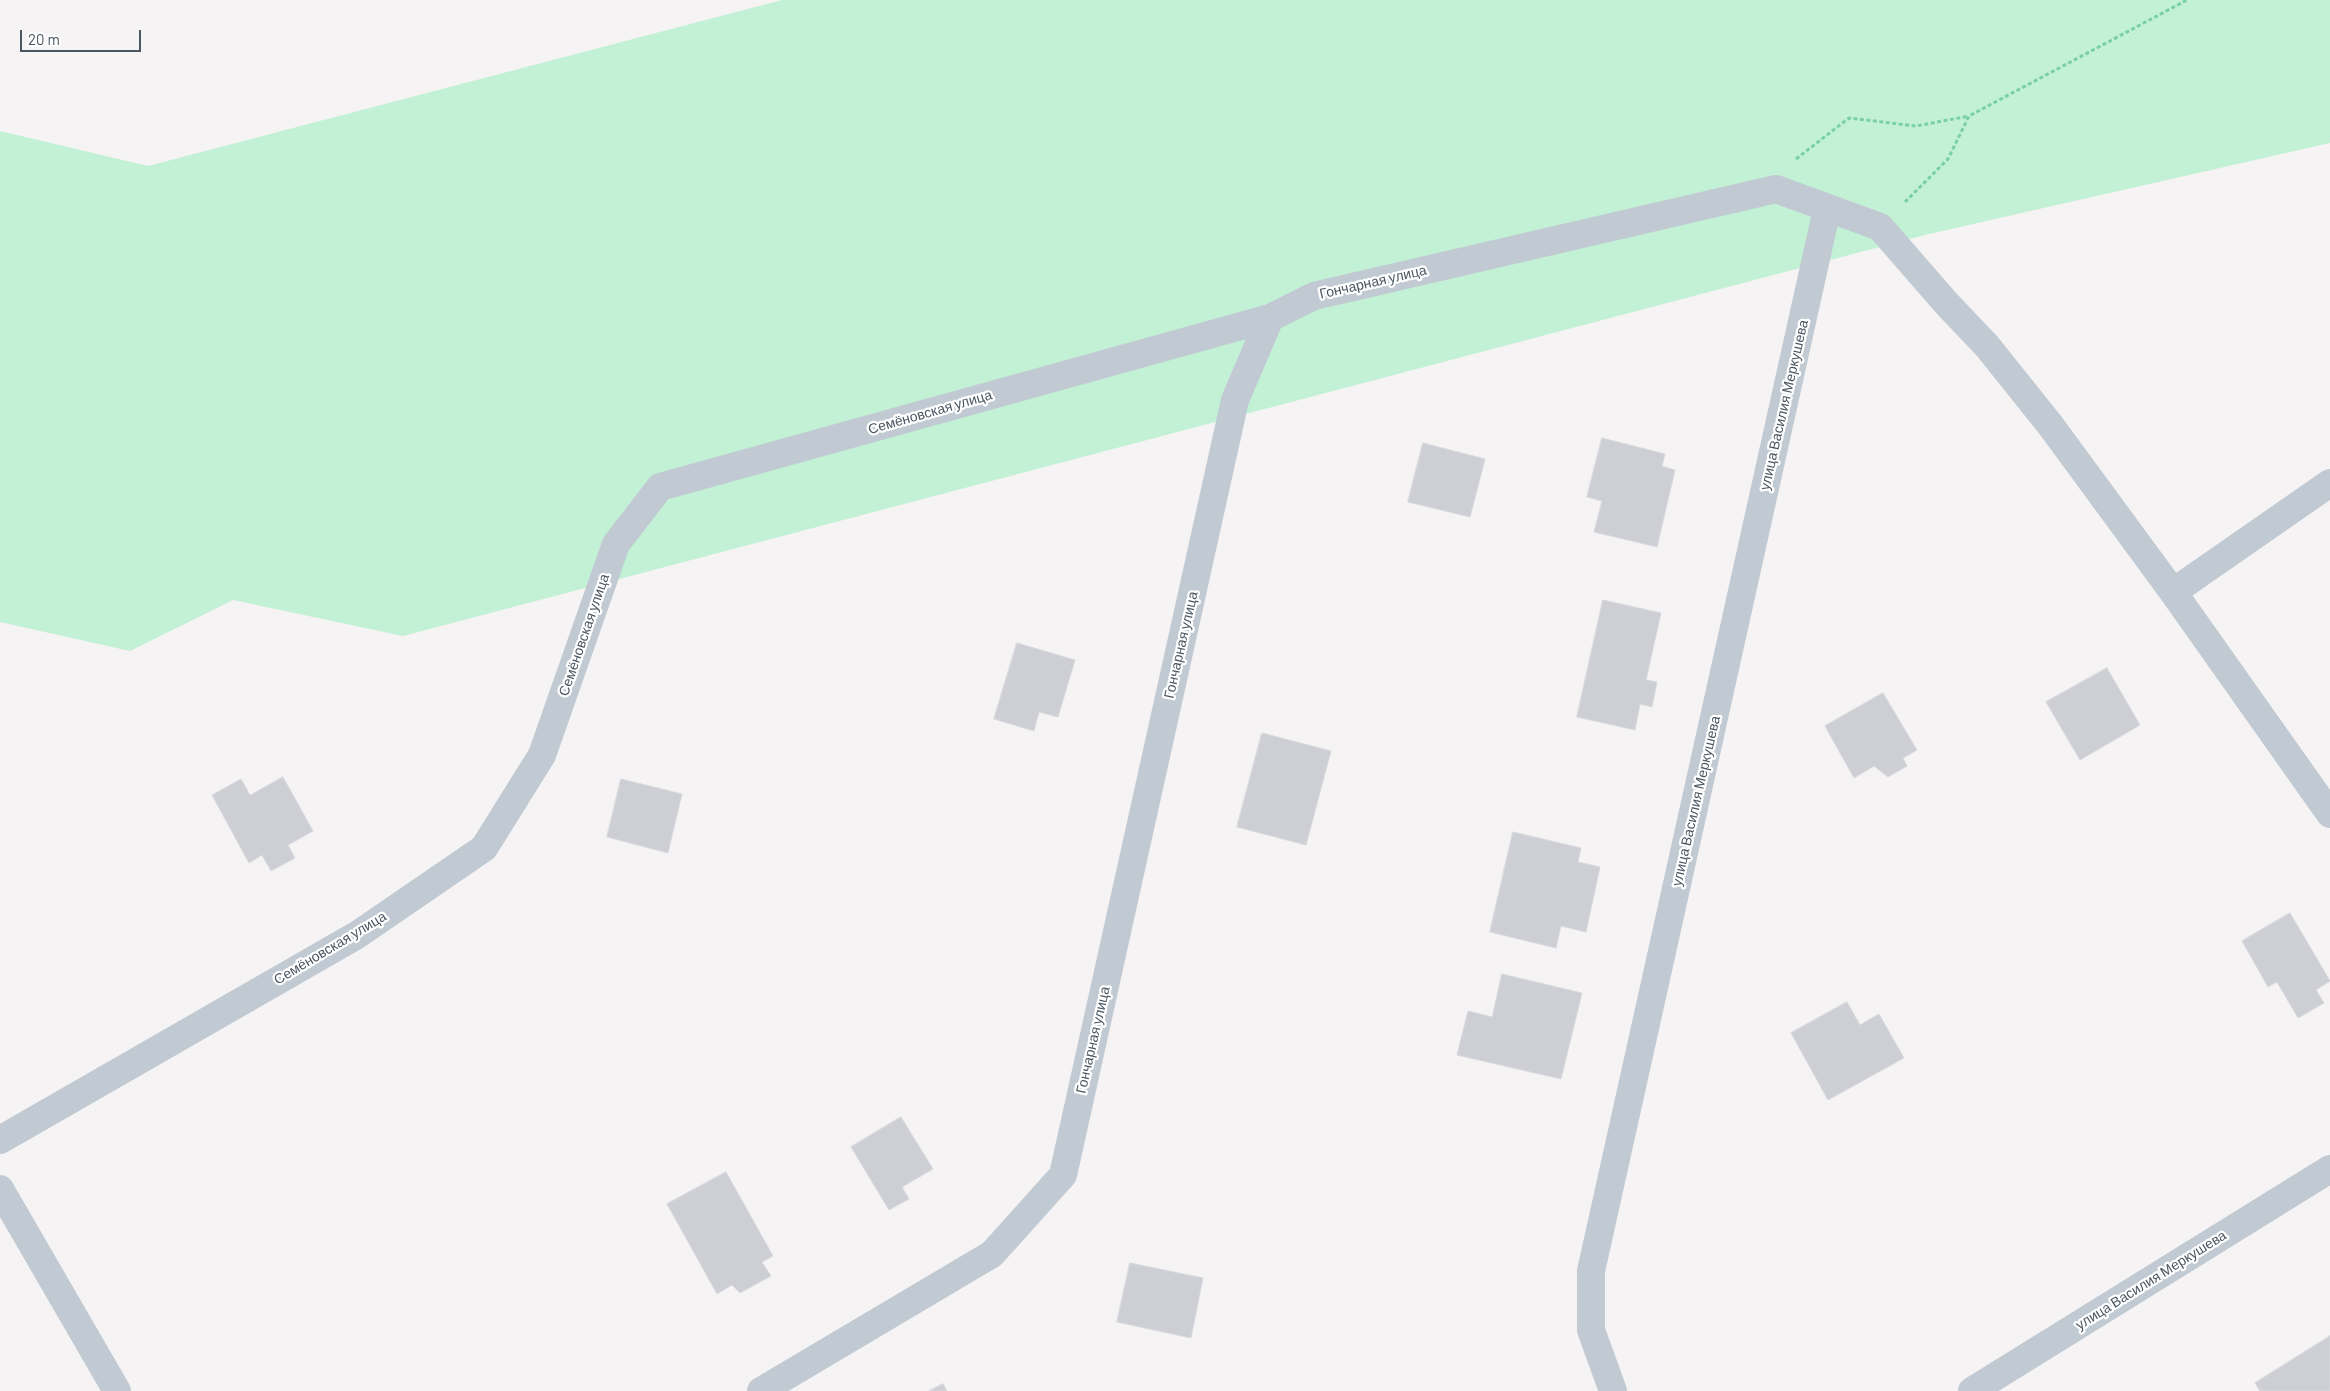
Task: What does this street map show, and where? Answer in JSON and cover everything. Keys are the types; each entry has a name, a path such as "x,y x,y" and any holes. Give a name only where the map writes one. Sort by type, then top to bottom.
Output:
{"street":[{"path":"1776,189 1880,228 1987,346 2046,419 2173,592 2330,814"},
{"name":"Гончарная улица","path":"761,1391 992,1254 1063,1175 1235,400 1270,318 1314,296 1776,189"},
{"name":"улица Василия Меркушева","path":"1613,1391 1592,1330 1592,1271 1827,209"},
{"name":"Семёновская улица","path":"0,1140 357,935 484,848 542,755 616,544 660,487 1270,318"},
{"path":"2173,592 2330,483"},
{"name":"улица Василия Меркушева","path":"1972,1391 2330,1169"},
{"path":"0,1190 117,1391"}],"path":[{"path":"1776,189 1797,158 1849,118 1916,126 1969,116 2187,0"},
{"path":"1880,228 1948,159 1969,116"}],"green space":[{"path":"782,0 2330,0 2330,143 1929,234 403,636 233,600 130,651 0,622 0,131 148,166"}],"building":[{"path":"1602,438 1665,454 1662,466 1675,470 1657,547 1594,532 1602,501 1587,497"},
{"path":"1423,443 1485,459 1470,517 1408,502"},
{"path":"1603,600 1661,613 1646,680 1657,682 1652,707 1640,704 1635,730 1577,717"},
{"path":"1017,643 1075,660 1058,717 1039,712 1034,731 994,719"},
{"path":"2107,668 2140,725 2080,760 2046,702"},
{"path":"1883,693 1917,750 1903,758 1907,766 1888,777 1874,766 1854,778 1825,726"},
{"path":"1262,733 1331,751 1306,845 1237,827"},
{"path":"283,777 313,831 288,845 295,858 271,871 262,855 249,863 212,795 241,779 250,795"},
{"path":"621,779 682,794 668,853 607,837"},
{"path":"1513,832 1581,848 1578,862 1600,867 1586,932 1561,926 1556,948 1490,932"},
{"path":"2290,913 2330,981 2316,990 2324,1003 2298,1018 2277,982 2268,987 2242,941"},
{"path":"1502,974 1582,993 1561,1079 1457,1055 1468,1011 1492,1017"},
{"path":"1847,1002 1860,1025 1879,1014 1904,1058 1828,1100 1791,1033"},
{"path":"901,1117 933,1169 902,1187 909,1199 889,1210 851,1147"},
{"path":"726,1172 773,1256 762,1262 771,1276 740,1293 732,1285 717,1294 667,1204"},
{"path":"1130,1263 1203,1278 1191,1338 1117,1322"},
{"path":"2330,1336 2330,1391 2260,1391 2255,1383"},
{"path":"943,1384 947,1391 929,1391"}]}
